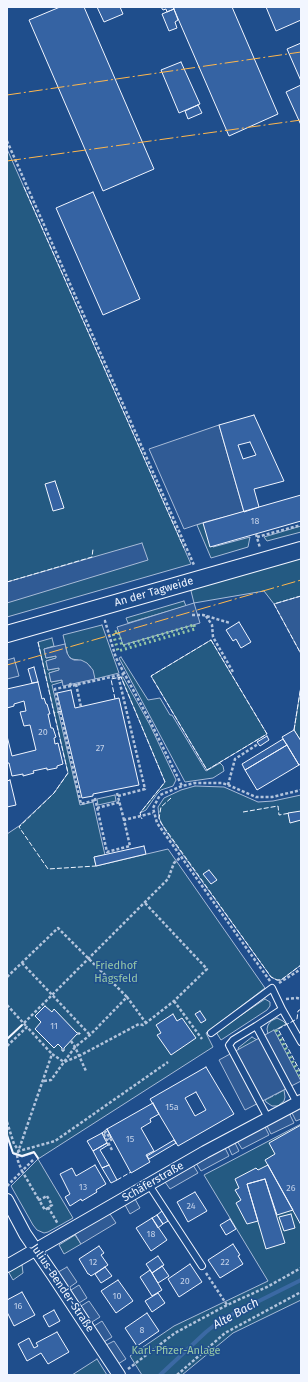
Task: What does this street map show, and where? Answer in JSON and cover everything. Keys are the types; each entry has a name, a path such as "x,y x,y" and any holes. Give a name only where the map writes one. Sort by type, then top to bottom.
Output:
{"main road":[{"name":"An der Tagweide","path":"7,634 301,550"}],"street":[{"name":"Schäferstraße","path":"7,1266 205,1152 299,1102"},
{"name":"Julius-Bender-Straße","path":"7,1200 25,1234 119,1375"}],"lane":[{"path":"211,1032 272,988 301,1042"},
{"path":"268,1118 228,1045 232,1040 282,1009"},
{"path":"256,1026 299,1102"},
{"path":"149,1184 202,1266"}],"path":[{"path":"7,141 194,565"},
{"path":"258,543 256,535 301,525"},
{"path":"192,615 206,616 230,623"},
{"path":"206,616 212,625 213,637 233,672"},
{"path":"106,624 116,658 151,723 182,786"},
{"path":"118,675 145,789 118,794 130,846 107,852 95,799 81,804 55,689 70,684 76,684 118,675 124,674"},
{"path":"76,684 81,707"},
{"path":"228,785 235,759 258,744"},
{"path":"301,790 272,798 256,797 222,783 195,783 182,786 160,795 153,808 153,813 157,823 269,980 272,988 301,969"},
{"path":"97,808 120,802"},
{"path":"124,820 153,813"},
{"path":"24,1023 89,960 168,879 174,863 181,857"},
{"path":"64,1062 79,1056 139,1024 143,1025 174,1001 207,969 145,903"},
{"path":"7,977 58,928 127,997 146,1023"},
{"path":"22,963 90,1035"},
{"path":"44,1081 51,1080 75,1047 90,1035 127,997"},
{"path":"278,1001 297,998 301,999"},
{"path":"174,1001 202,1039"},
{"path":"7,1005 52,1054 64,1062"},
{"path":"7,1046 27,1027"},
{"path":"70,1041 75,1047 86,1071"},
{"path":"39,1200 47,1196 52,1205 45,1210 39,1200 22,1171 17,1155 44,1081 52,1054"},
{"path":"19,1151 55,1141 168,1062"},
{"path":"7,1122 14,1144 19,1151"},
{"path":"112,1150 103,1133 106,1132 112,1141 113,1140"},
{"path":"7,1186 33,1160"},
{"path":"48,1207 64,1234"},
{"path":"202,1266 226,1305"},
{"path":"134,1366 175,1333 226,1305 267,1287 301,1268"},
{"path":"177,1375 225,1332 301,1292"}],"green space":[{"path":"7,149 191,564 7,617"},
{"path":"205,522 213,547 250,537 248,547 211,558 197,525"},
{"path":"301,526 301,532 267,541 264,537"},
{"path":"301,557 301,596 274,604 264,591 194,603 191,591 198,586"},
{"path":"184,601 186,606 128,623 126,618"},
{"path":"102,625 119,673 95,679 90,666 68,656 63,635"},
{"name":"Friedhof Hagsfeld","path":"52,638 54,646 44,649 46,658 56,656 57,658 46,661 48,670 59,668 60,670 49,673 51,682 62,680 62,682 52,685 80,805 93,802 105,855 94,857 96,866 168,849 265,988 206,1033 213,1047 38,1159 34,1153 22,1157 13,1154 7,1137 7,834 19,826 54,793 68,773 38,642"},
{"path":"211,640 267,734 207,770 151,676"},
{"path":"121,657 148,700 160,698 206,771 220,763 223,766 224,771 213,778 185,782 119,658"},
{"path":"121,677 123,677 150,725 176,780 173,786 161,790 146,810 140,813 165,782"},
{"path":"301,686 301,741 294,730"},
{"path":"195,786 224,787 258,802 273,801 301,795 301,965 281,980 271,977 165,830 159,818 158,807 164,798 181,790"},
{"path":"115,795 116,801 98,805 97,799"},
{"path":"265,999 270,1002 270,1006 267,1010 221,1040 216,1032"},
{"path":"277,1018 286,1024 268,1034 268,1025 271,1021"},
{"path":"252,1037 257,1040 275,1095 284,1090 284,1101 278,1106 272,1106 266,1102 265,1100 273,1096 238,1048"},
{"name":"Karl-Pfizer-Anlage","path":"301,1124 301,1300 233,1333 182,1375 142,1375 130,1356 174,1326 268,1281 204,1175"},
{"path":"38,1159 73,1218 44,1233 37,1230 33,1225 11,1186"},
{"path":"75,1235 81,1244 64,1254 59,1245"},
{"path":"22,1265 23,1273 13,1280 8,1271"},
{"path":"97,1359 107,1375 72,1375"}],"shaded area":[{"path":"219,425 244,512 184,529 149,449"},
{"path":"142,543 148,560 7,603 7,582"},
{"path":"301,596 301,654 274,604"},
{"path":"194,603 200,623 123,645 117,627"},
{"path":"65,644 70,658 87,663 93,670 95,679 63,686 62,680 51,682 49,673 59,670 59,668 48,670 46,661 56,658 56,656 46,658 44,649"},
{"path":"14,658 19,676 7,679 7,660"},
{"path":"274,1030 301,1081 245,1110 219,1060"},
{"path":"301,1101 301,1119 296,1121 292,1113 290,1115 294,1123 271,1134 267,1126 265,1127 269,1135 242,1149 237,1141 235,1143 239,1151 232,1155 228,1146 225,1148 229,1156 201,1171 196,1163 193,1165 198,1173 170,1189 165,1182 135,1199 140,1208 130,1214 125,1205 110,1214 116,1223 81,1244 72,1229"},
{"path":"67,1267 77,1282 70,1287 71,1290 79,1285 87,1298 79,1303 81,1306 89,1301 100,1317 92,1322 94,1326 102,1321 112,1337 104,1342 106,1345 114,1341 126,1359 118,1364 53,1275"}],"building":[{"path":"60,7 84,7 154,169 103,191 29,20"},
{"path":"97,7 120,7 123,14 104,22"},
{"path":"161,7 173,7 174,9 167,12 166,9 163,10"},
{"path":"173,7 232,7 278,114 229,136"},
{"path":"266,7 301,7 301,20 276,31"},
{"path":"174,9 178,20 175,22 177,28 169,31 162,14"},
{"path":"301,43 301,81 287,49"},
{"path":"181,62 200,104 179,113 161,70"},
{"path":"301,85 301,125 286,92"},
{"path":"198,105 202,113 188,119 185,111"},
{"path":"93,192 140,299 103,315 56,208"},
{"path":"254,415 284,481 254,489 259,507 244,512 219,425","holes":["250,442 256,455 243,459 238,445"]},
{"path":"55,481 64,508 53,511 45,484"},
{"path":"301,495 301,521 210,547 203,523"},
{"path":"239,622 251,642 241,648 236,639 233,641 226,630"},
{"path":"34,667 38,682 32,683 28,669"},
{"path":"38,682 42,699 44,698 47,704 50,714 48,714 51,728 53,728 56,737 54,738 55,744 58,743 63,764 57,766 57,768 47,770 47,768 33,771 34,773 23,776 23,774 12,776 9,763 7,763 7,736 12,756 36,750 30,725 24,726 20,712 26,711 24,701 7,708 7,689"},
{"path":"71,690 75,708 119,698 139,785 93,794 93,796 82,798 57,693"},
{"path":"294,730 301,741 301,764 299,765 282,737"},
{"path":"267,736 269,740 260,746 257,742"},
{"path":"283,739 287,745 245,770 242,764"},
{"path":"287,745 299,765 257,790 245,770"},
{"path":"10,780 16,805 7,807 7,781"},
{"path":"301,811 301,820 290,823 288,813"},
{"path":"144,846 146,854 96,866 94,857"},
{"path":"209,870 217,880 211,884 203,874"},
{"path":"45,1006 52,1012 54,1009 77,1033 80,1033 77,1034 64,1048 64,1051 62,1051 62,1048 58,1044 54,1048 35,1029 41,1022 35,1016"},
{"path":"200,1011 206,1020 201,1023 195,1014"},
{"path":"173,1014 177,1021 182,1018 196,1038 171,1055 157,1035 161,1033 156,1025"},
{"path":"206,1067 234,1114 178,1146 150,1099","holes":["196,1092 206,1110 195,1116 185,1098"]},
{"path":"153,1103 159,1114 150,1119 151,1122 141,1128 154,1151 146,1155 150,1162 131,1173 107,1129"},
{"path":"301,1125 301,1225 265,1160 275,1154 269,1143"},
{"path":"107,1129 111,1137 106,1141 102,1133"},
{"path":"102,1133 107,1143 93,1151 87,1141"},
{"path":"174,1140 176,1143 149,1159 147,1156"},
{"path":"107,1143 108,1145 100,1150 109,1165 102,1168 93,1151"},
{"path":"95,1165 106,1184 96,1190 97,1192 70,1206 65,1197 70,1194 60,1174 72,1168 76,1176"},
{"path":"109,1165 117,1180 111,1183 102,1168"},
{"path":"268,1165 293,1210 277,1215 265,1179 247,1184 258,1221 247,1224 236,1203 241,1200 235,1190 239,1188 235,1179 256,1168 258,1170"},
{"path":"265,1179 285,1243 266,1249 247,1184"},
{"path":"195,1192 207,1211 188,1222 177,1202"},
{"path":"162,1211 168,1221 163,1224 157,1215"},
{"path":"291,1214 295,1228 284,1231 279,1217"},
{"path":"157,1215 163,1224 158,1228 152,1218"},
{"path":"152,1218 167,1240 151,1251 136,1228"},
{"path":"230,1219 236,1229 226,1235 220,1225"},
{"path":"233,1244 240,1255 238,1256 243,1264 220,1278 208,1260"},
{"path":"99,1246 104,1253 101,1255 108,1265 91,1276 88,1274 79,1259"},
{"path":"158,1256 164,1265 152,1273 146,1264"},
{"path":"190,1264 202,1282 179,1297 168,1279"},
{"path":"162,1266 169,1276 158,1283 152,1273"},
{"path":"105,1267 112,1276 101,1283 95,1274"},
{"path":"150,1270 162,1290 152,1296 140,1277"},
{"path":"118,1280 133,1301 116,1313 101,1291"},
{"path":"22,1292 35,1315 14,1326 7,1312 7,1300"},
{"path":"158,1293 165,1303 152,1312 145,1301"},
{"path":"54,1310 60,1321 49,1327 43,1316"},
{"path":"147,1313 159,1331 137,1346 125,1328"},
{"path":"57,1332 69,1352 48,1364 41,1353 27,1361 18,1344 29,1338 34,1348 38,1346 36,1343"}],"waterway":[{"name":"Alte Bach","path":"160,1375 221,1320 301,1280"}],"hedge":[{"path":"194,625 195,629 118,651 113,633 118,631 122,646 194,625"},
{"path":"276,1030 301,1078"}],"fence":[{"path":"24,187 184,548"},
{"path":"7,582 92,557 93,549"},
{"path":"301,596 274,604 301,654"},
{"path":"211,640 267,734 207,770 151,676 211,640"},
{"path":"38,642 54,713"},
{"path":"115,699 111,679 121,677 165,782 140,813 142,819"},
{"path":"294,730 301,686"},
{"path":"62,711 54,713 68,773 54,793 19,827 48,869 96,866"},
{"path":"171,798 161,807 159,818 161,823 271,977 281,980 301,965"},
{"path":"243,812 278,806 279,815 290,813"},
{"path":"301,1009 298,1011 297,1019 278,1029 301,1073"},
{"path":"117,1180 131,1172"}],"wall":[{"path":"7,1039 22,1025"},
{"path":"7,1135 13,1153 22,1156 34,1152 38,1158"}],"power":[{"path":"7,95 301,52"},
{"path":"7,161 301,120"},
{"path":"7,665 301,580"}]}
